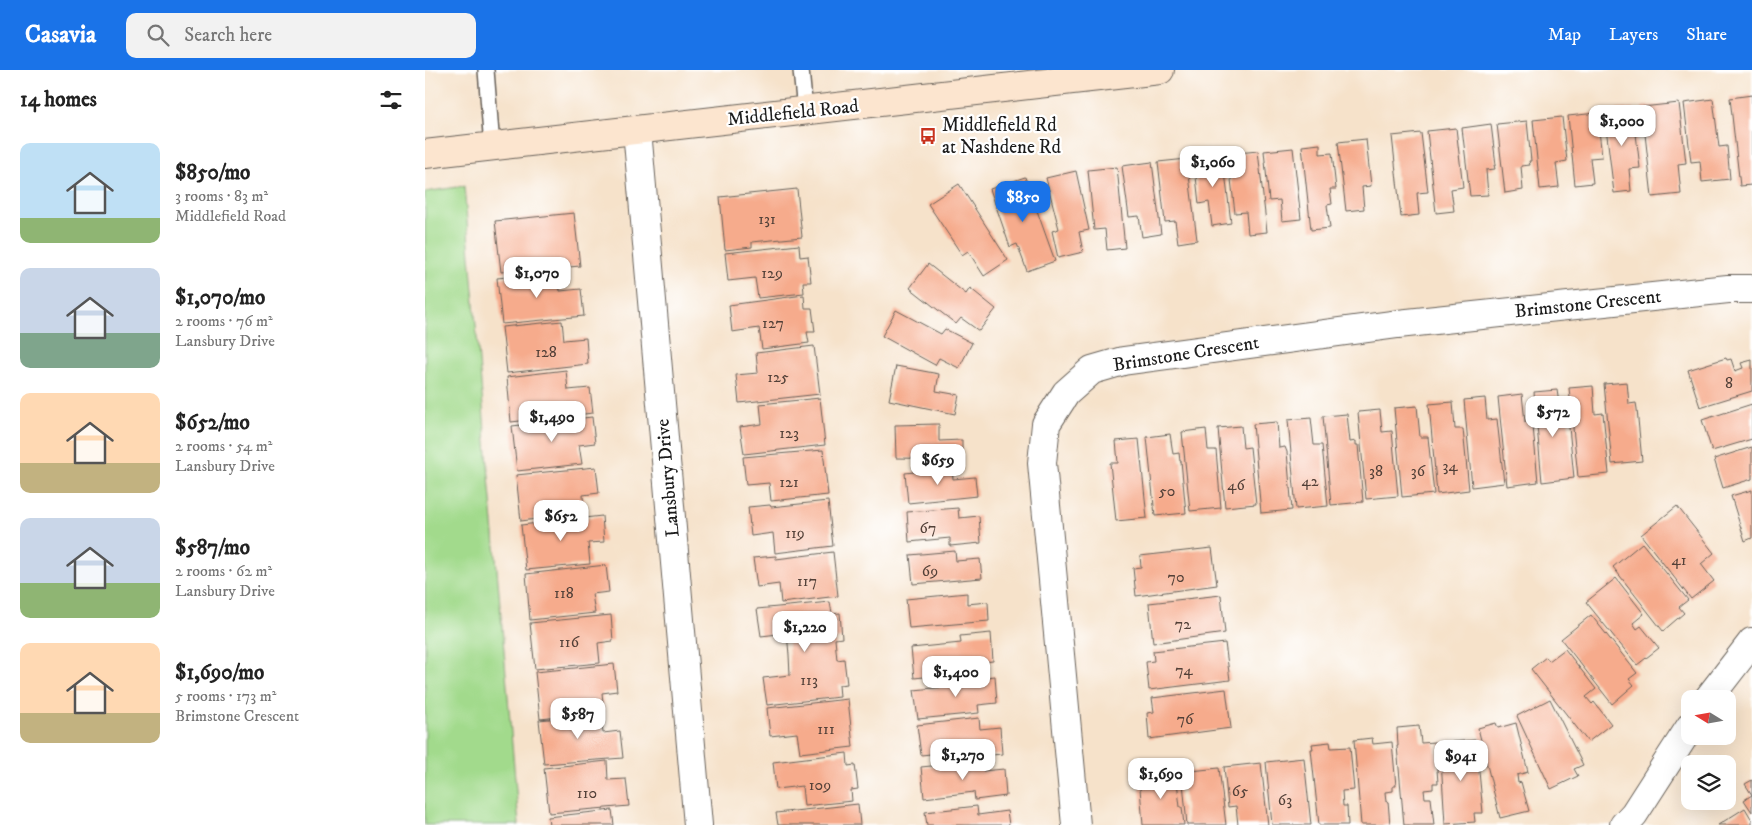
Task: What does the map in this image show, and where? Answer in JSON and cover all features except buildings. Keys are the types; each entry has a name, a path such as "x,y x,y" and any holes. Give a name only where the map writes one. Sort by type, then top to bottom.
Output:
{"main road":[{"name":"Middlefield Road","path":"425,154 805,112 1071,75 1160,70"}],"street":[{"name":"Lansbury Drive","path":"637,130 698,825"},
{"name":"Brimstone Crescent","path":"1075,825 1042,462 1046,424 1066,392 1092,370 1123,361 1398,324 1729,289 1752,289"},
{"path":"1715,690 1752,642"},
{"path":"1624,825 1634,814 1681,741"}],"lane":[{"path":"486,70 492,146"},
{"path":"801,70 805,112"}],"green space":[{"path":"464,186 519,825 425,825 425,192"}],"place":[{"name":"Middlefield Rd at Nashdene Rd","path":"928,136"}]}
